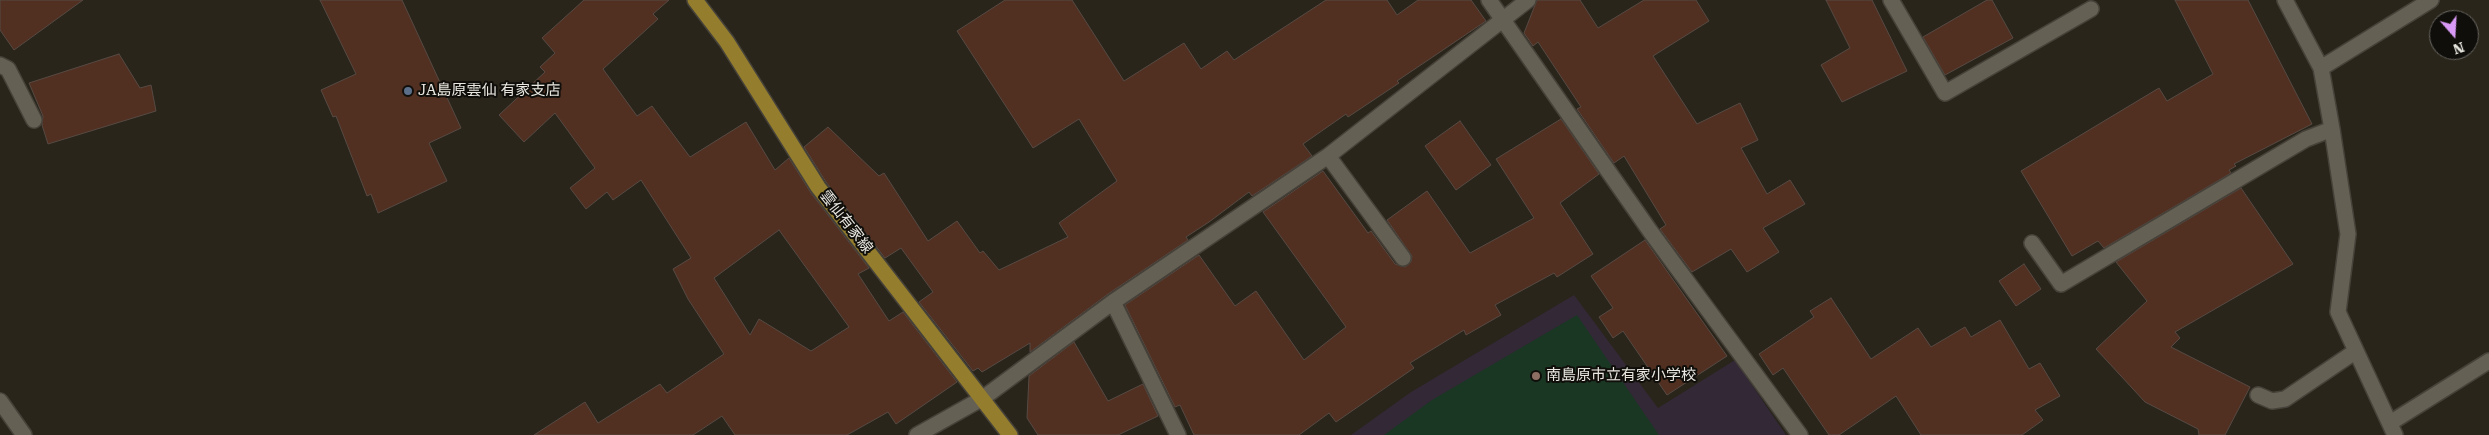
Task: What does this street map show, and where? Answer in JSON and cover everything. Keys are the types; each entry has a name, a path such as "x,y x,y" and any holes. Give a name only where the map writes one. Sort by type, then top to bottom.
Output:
{"main road":[{"name":"雲仙有家線","path":"696,0 727,42 818,187 1010,435"}],"street":[{"path":"1488,0 1650,231 1800,435"},
{"path":"917,435 983,398 1114,302 1328,156 1528,0"},
{"path":"1891,0 1946,93 2091,8"},
{"path":"2286,0 2321,68 2332,129 2348,234 2338,312 2392,429 2489,362"},
{"path":"2321,68 2431,0"},
{"path":"0,65 8,68 34,120"},
{"path":"2032,243 2061,284 2306,139 2332,129"},
{"path":"1328,156 1402,258"},
{"path":"1114,302 1178,435"},
{"path":"2258,395 2272,401 2285,398 2356,350"},
{"path":"0,401 24,435"}],"shaded area":[{"name":"南島原市立有家小学校","path":"1574,295 1658,408 1735,360 1786,435 1351,435 1411,392"}],"green space":[{"path":"1577,315 1659,435 1384,435 1432,400"}],"building":[{"path":"0,0 83,0 14,50 0,30"},
{"path":"320,0 402,0 461,128 429,143 447,181 378,213 371,194 367,196 336,116 333,117 321,90 356,74"},
{"path":"584,0 669,0 653,14 658,19 603,69 637,116 652,106 690,157 746,122 775,170 789,158 811,193 869,268 858,274 889,321 903,312 957,382 896,424 888,412 847,435 735,435 722,416 693,435 534,435 585,402 598,423 660,384 667,393 724,354 688,299 673,269 691,258 641,180 613,200 607,192 586,209 570,188 595,168 555,113 524,142 499,115 545,72 540,67 555,53 542,38","holes":["779,230 849,327 811,351 759,319 750,335 714,278"]},
{"path":"1005,0 1072,0 1124,81 1184,43 1201,69 1227,51 1234,60 1326,0 1387,0 1397,15 1418,0 1471,0 1486,21 1397,81 1399,83 1348,117 1346,114 1303,144 1312,156 1252,196 1249,192 1186,237 1188,240 1108,294 1030,352 1030,343 982,372 978,368 973,371 919,302 933,292 901,248 885,258 826,182 804,147 828,127 879,176 884,173 928,241 957,221 980,253 983,251 999,270 1068,237 1059,223 1117,181 1079,119 1033,148 957,31"},
{"path":"1537,0 1580,0 1598,28 1644,0 1696,0 1709,21 1653,56 1697,124 1740,103 1758,140 1741,148 1767,194 1790,180 1805,204 1763,228 1779,252 1747,272 1731,249 1692,272 1660,229 1666,225 1624,156 1614,163 1577,109 1581,107 1538,42 1533,46 1524,33"},
{"path":"1826,0 1872,0 1907,71 1842,102 1821,65 1850,48"},
{"path":"1987,0 1992,0 2013,38 1945,75 1923,37"},
{"path":"2175,0 2248,0 2312,124 2234,164 2236,166 2229,170 2231,173 2104,248 2098,241 2072,256 2021,171 2159,88 2167,101 2213,74"},
{"path":"119,54 140,88 151,85 156,111 48,144 42,125 43,116 29,83"},
{"path":"1561,119 1599,174 1560,203 1593,254 1557,277 1554,273 1495,305 1501,315 1466,335 1464,330 1410,363 1414,368 1336,422 1329,413 1299,435 1194,435 1180,405 1175,407 1125,305 1199,255 1235,306 1256,291 1304,360 1346,327 1263,212 1323,171 1368,233 1371,231 1395,264 1405,267 1411,262 1412,256 1387,220 1427,191 1470,253 1534,218 1496,159"},
{"path":"1460,121 1491,165 1456,190 1425,146"},
{"path":"2241,188 2293,264 2175,332 2180,338 2171,347 2250,387 2225,435 2199,435 2198,429 2145,402 2096,349 2147,301 2116,262"},
{"path":"1645,240 1727,356 1667,395 1623,331 1613,338 1599,317 1613,308 1591,276"},
{"path":"2024,264 2041,289 2016,306 1999,281"},
{"path":"1831,298 1871,359 1918,328 1931,347 1965,327 1971,337 2000,320 2029,369 2040,363 2060,396 2035,410 2043,420 2022,435 1921,435 1896,396 1839,435 1829,435 1783,368 1773,375 1759,354 1814,317 1810,311"},
{"path":"1074,342 1108,401 1143,384 1158,416 1118,435 1038,435 1027,418 1029,376"}],"place":[{"name":"JA島原雲仙 有家支店","path":"408,91"},
{"name":"南島原市立有家小学校","path":"1536,376"}]}
